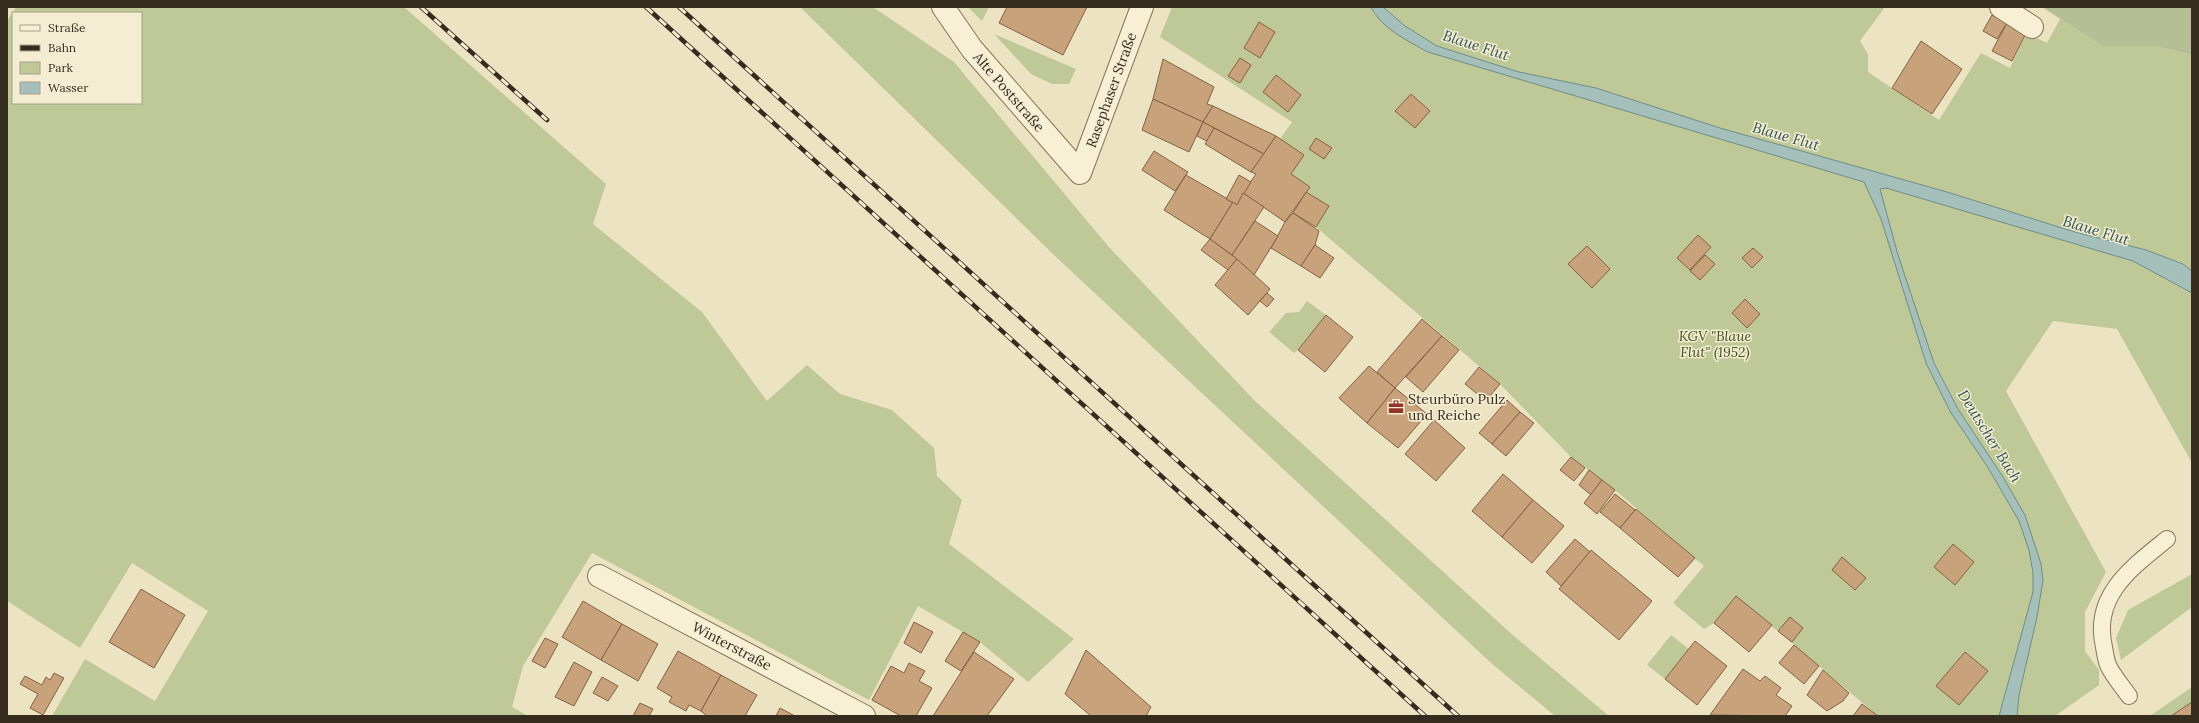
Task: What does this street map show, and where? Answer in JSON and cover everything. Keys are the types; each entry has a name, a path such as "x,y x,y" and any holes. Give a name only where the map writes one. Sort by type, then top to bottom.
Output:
{"street":[{"name":"Alte Poststraße","path":"943,7 972,49 1080,173"},
{"name":"Rasephaser Straße","path":"1080,173 1142,7"},
{"path":"2001,7 2032,27"},
{"name":"Winterstraße","path":"599,576 864,716"}],"lane":[{"path":"2129,696 2108,665 2100,632 2101,617 2106,601 2131,568 2167,539"}],"green space":[{"path":"16,7 404,7 606,184 593,224 702,312 767,401 807,365 840,394 892,410 934,448 937,476 962,500 949,544 1074,639 1028,682 980,642 918,606 869,700 592,553 523,666 512,707 528,716 52,716 85,659 155,701 208,611 132,563 80,648 7,601 7,21 12,13 12,104 142,104 142,12 13,12"},
{"path":"800,7 873,7 954,62 1108,246 1255,401 1515,637 1609,716 1555,716 1491,663 1055,256"},
{"path":"968,7 989,7 982,21"},
{"name":"KGV \"Blaue Flut\" (1952)","path":"1172,7 1371,7 1374,14 1428,52 1864,182 1881,219 1926,363 1951,413 1987,466 2019,520 2029,550 2033,573 2033,592 1999,716 1878,716 1736,596 1714,623 1704,629 1673,603 1704,566 1615,490 1571,457 1500,384 1316,227 1306,192 1309,187 1291,174 1304,155 1280,139 1292,122 1160,37"},
{"path":"1383,7 1885,7 1860,41 1868,54 1868,72 1939,120 1981,53 2010,68 2026,33 2047,43 2060,19 2102,46 2155,46 2192,55 2192,271 2183,264 2146,250 2075,232 1947,192 1720,128 1596,88 1519,72 1437,46 1405,26"},
{"path":"2042,7 2192,7 2192,55 2155,46 2102,46"},
{"path":"994,34 1076,69 1069,84 1052,84 1031,74"},
{"path":"1886,188 2133,261 2192,293 2192,463 2117,329 2053,321 2006,391 2106,572 2085,612 2085,651 2099,670 2099,685 2055,716 2017,716 2019,695 2037,617 2043,580 2041,564 2025,515 2003,477 1958,409 1934,363 1898,255 1880,189"},
{"path":"1307,301 1326,315 1294,353 1269,332 1286,313 1299,312"},
{"path":"2192,574 2192,607 2121,660 2116,638 2128,610"},
{"path":"1671,635 1689,649 1665,679 1647,665"},
{"path":"2192,687 2192,702 2171,716 2150,716"}],"water":[{"path":"1371,7 1383,7 1405,26 1437,46 1519,72 1596,88 1720,128 1947,192 2075,232 2146,250 2183,264 2192,271 2192,293 2133,261 1886,188 1880,189 1898,255 1934,363 1958,409 2003,477 2025,515 2041,564 2043,580 2037,617 2019,695 2017,716 1999,716 2033,592 2033,573 2029,550 2019,521 1987,466 1951,413 1926,363 1881,219 1864,182 1428,52 1404,39 1388,27 1375,14"}],"building":[{"path":"1007,7 1087,7 1063,55 999,23"},
{"path":"1992,15 2007,23 1997,39 1983,31"},
{"path":"1259,22 1275,32 1260,58 1244,48"},
{"path":"2007,23 2026,33 2012,61 1992,51"},
{"path":"1921,41 1962,69 1932,114 1892,88"},
{"path":"1240,58 1251,65 1240,83 1228,76"},
{"path":"1163,59 1214,87 1207,104 1213,106 1203,122 1153,99"},
{"path":"1276,75 1301,95 1288,112 1263,92"},
{"path":"1411,94 1430,111 1415,128 1395,111"},
{"path":"1153,99 1203,122 1189,152 1142,130"},
{"path":"1213,106 1276,136 1264,154 1203,122"},
{"path":"1203,122 1214,128 1207,141 1197,136"},
{"path":"1214,128 1264,154 1251,172 1205,144"},
{"path":"1276,136 1304,155 1291,174 1310,187 1285,222 1243,193 1256,174 1251,172"},
{"path":"1316,138 1332,148 1324,159 1309,149"},
{"path":"1154,151 1188,172 1175,191 1142,170"},
{"path":"1186,175 1233,202 1210,239 1164,210"},
{"path":"1239,175 1251,182 1237,205 1226,199"},
{"path":"1306,192 1329,206 1316,227 1293,213"},
{"path":"1243,193 1264,207 1232,255 1210,239 1233,202 1237,205"},
{"path":"1293,213 1319,231 1315,245 1301,266 1271,248 1285,222"},
{"path":"1255,221 1278,236 1254,275 1232,255"},
{"path":"1698,235 1711,247 1690,270 1677,258"},
{"path":"1210,239 1237,259 1228,270 1201,250"},
{"path":"1315,245 1334,258 1320,278 1301,266"},
{"path":"1587,246 1610,269 1592,288 1568,264"},
{"path":"1753,248 1763,257 1752,268 1742,258"},
{"path":"1705,255 1715,264 1700,280 1690,271"},
{"path":"1237,259 1270,289 1248,315 1215,285"},
{"path":"1267,293 1274,299 1267,307 1260,301"},
{"path":"1745,299 1760,314 1747,328 1732,313"},
{"path":"1326,315 1353,337 1325,372 1298,350"},
{"path":"1422,319 1442,336 1395,388 1377,372"},
{"path":"1442,336 1459,350 1423,392 1406,377"},
{"path":"1369,366 1395,388 1367,423 1339,398"},
{"path":"1479,367 1500,384 1486,401 1465,384"},
{"path":"1395,388 1427,414 1398,448 1367,423"},
{"path":"1507,400 1520,412 1492,444 1479,433"},
{"path":"1520,412 1534,423 1506,456 1492,444"},
{"path":"1434,420 1465,448 1436,481 1405,454"},
{"path":"1571,457 1585,468 1574,481 1560,470"},
{"path":"1589,470 1602,480 1591,495 1579,485"},
{"path":"1503,474 1533,500 1502,537 1472,511"},
{"path":"1602,480 1615,490 1597,514 1584,503"},
{"path":"1615,494 1635,510 1620,528 1600,512"},
{"path":"1533,500 1564,526 1532,563 1502,537"},
{"path":"1636,509 1695,558 1678,577 1620,528"},
{"path":"1575,539 1590,552 1561,586 1546,572"},
{"path":"1953,544 1974,562 1955,585 1934,567"},
{"path":"1591,550 1652,601 1619,640 1559,589"},
{"path":"1842,557 1866,578 1855,590 1832,570"},
{"path":"141,589 185,615 154,668 109,642"},
{"path":"1736,596 1772,625 1749,652 1714,623"},
{"path":"583,601 622,624 601,660 562,637"},
{"path":"1790,617 1803,628 1792,642 1778,631"},
{"path":"914,622 933,632 921,653 904,643"},
{"path":"622,624 658,644 638,681 601,660"},
{"path":"963,632 980,642 961,671 945,661"},
{"path":"545,638 558,644 545,668 532,661"},
{"path":"1695,641 1727,666 1697,705 1665,679"},
{"path":"1794,645 1819,666 1804,684 1779,663"},
{"path":"1086,650 1151,707 1146,716 1091,716 1065,694"},
{"path":"678,651 721,675 701,711 689,705 686,711 669,702 672,697 657,688"},
{"path":"974,652 1014,679 987,716 933,716"},
{"path":"1965,652 1988,671 1959,705 1936,686"},
{"path":"574,662 592,672 574,706 555,697"},
{"path":"909,663 925,671 919,681 932,688 916,716 901,716 872,700 891,666 904,673"},
{"path":"1743,669 1760,681 1765,676 1781,688 1776,695 1792,706 1785,716 1710,715"},
{"path":"1823,670 1849,693 1843,701 1827,711 1807,695"},
{"path":"54,673 64,678 43,715 30,708 38,694 20,684 25,676 42,685 46,677 50,680"},
{"path":"721,675 757,695 745,716 707,716 701,711"},
{"path":"602,677 618,686 608,701 593,693"},
{"path":"2192,702 2192,716 2171,716"},
{"path":"640,703 653,709 649,716 633,716"},
{"path":"1862,704 1878,716 1853,716"},
{"path":"780,708 795,716 776,716"}],"railway":[{"path":"421,7 547,120"},
{"path":"646,7 1425,716"},
{"path":"679,7 1458,716"}],"place":[{"name":"Steurbüro Pulz und Reiche","path":"1396,407"}],"water label":[{"name":"Blaue Flut","path":"1476,45"},
{"name":"Blaue Flut","path":"1786,136"},
{"name":"Blaue Flut","path":"2096,230"},
{"name":"Deutscher Bach","path":"1990,436"}]}
